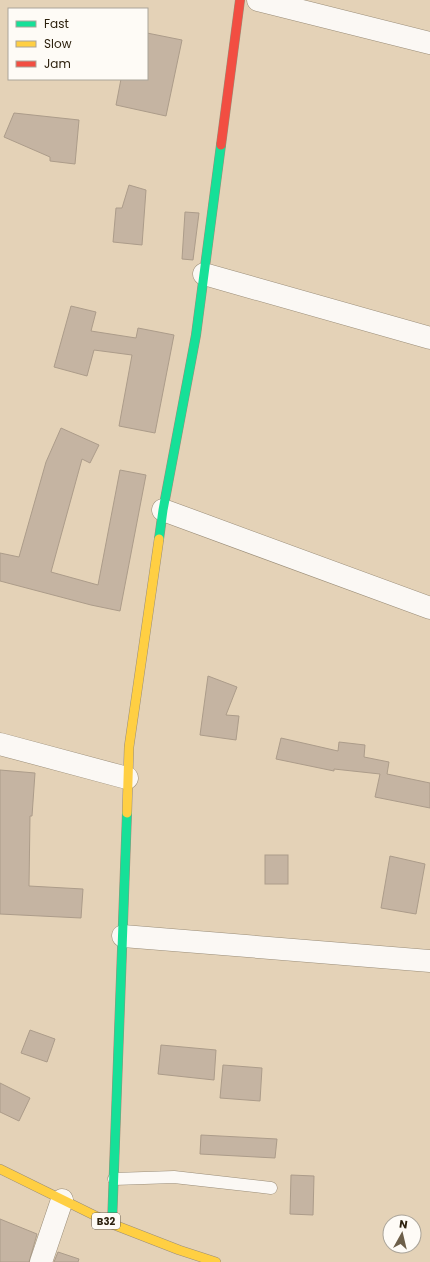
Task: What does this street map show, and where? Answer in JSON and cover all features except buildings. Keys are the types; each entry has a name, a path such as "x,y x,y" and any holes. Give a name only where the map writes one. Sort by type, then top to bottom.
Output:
{"main road":[{"path":"112,1224 129,747 163,510 196,335 240,0"},
{"name":"B32","path":"0,1169 112,1224 179,1250 216,1262"}],"street":[{"path":"258,0 430,43"},
{"path":"204,274 430,338"},
{"path":"163,510 430,608"},
{"path":"0,744 127,778"},
{"path":"122,936 430,961"},
{"path":"41,1262 62,1200"}],"lane":[{"path":"114,1179 174,1177 271,1188"}],"traffic: fast":[{"path":"159,539 163,510 196,335 221,145"},
{"path":"112,1224 127,813"}],"traffic: slow":[{"path":"127,813 129,747 159,539"},
{"path":"0,1169 112,1224 179,1250 216,1262"}],"traffic: jam":[{"path":"221,145 240,0"}]}
